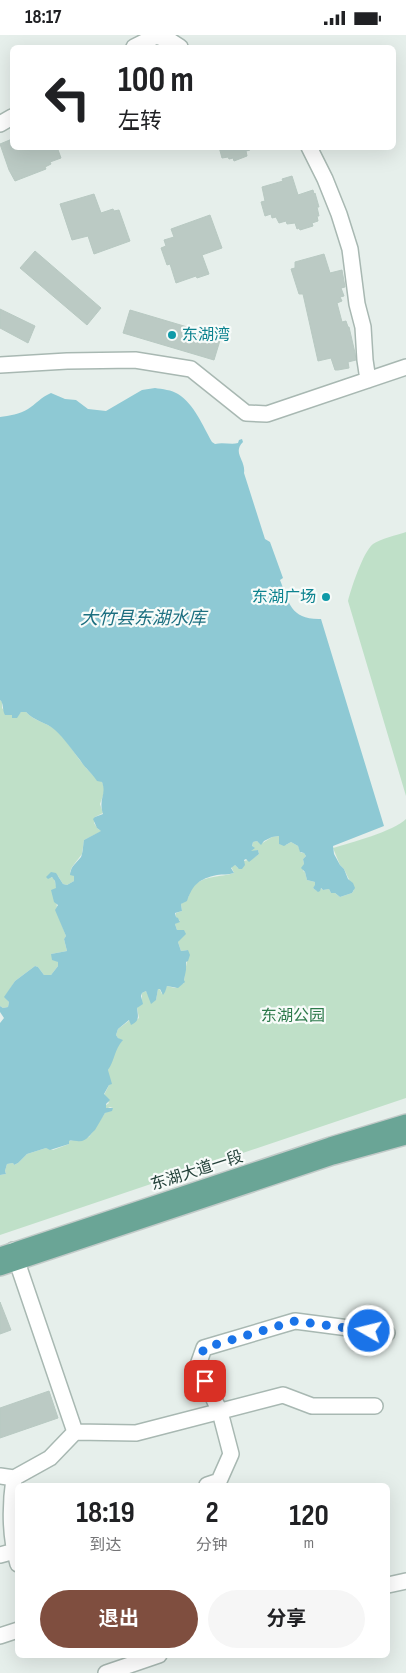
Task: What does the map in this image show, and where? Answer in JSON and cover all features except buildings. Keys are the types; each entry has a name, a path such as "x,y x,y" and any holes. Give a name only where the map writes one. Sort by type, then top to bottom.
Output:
{"main road":[{"name":"东湖大道一段","path":"0,1268 10,1256 320,1148 406,1122"},
{"name":"东湖大道一段","path":"10,1256 333,1157 406,1137"}],"street":[{"path":"138,45 156,36 170,40 177,45"},
{"path":"310,150 325,179 347,239 357,305 363,327 368,380"},
{"path":"0,365 67,361 136,360 191,369 246,413 267,414 406,367"},
{"path":"10,1256 75,1431"},
{"path":"213,1483 219,1481 231,1454 220,1412 198,1365 204,1348 295,1321 387,1333"},
{"path":"12,1555 11,1499 7,1477 50,1458 75,1431 136,1433 283,1395 312,1405 375,1406"},
{"path":"390,1585 406,1581"},
{"path":"0,1636 15,1631"},
{"path":"106,1673 150,1658"}],"green space":[{"path":"406,532 406,796 348,601 358,571 369,548 380,540"},
{"path":"0,700 2,708 8,715 12,715 12,718 16,718 21,712 26,712 33,718 56,730 89,772 102,782 105,790 100,804 103,813 95,817 94,823 102,831 84,840 82,854 70,872 74,876 74,881 67,885 63,884 58,876 50,877 54,878 56,886 57,912 66,936 64,939 67,951 51,954 58,962 58,966 51,975 44,975 35,966 15,981 5,997 9,1002 8,1007 3,1008 0,1006"},
{"name":"东湖公园","path":"406,819 406,1098 0,1235 0,1175 6,1174 7,1164 13,1163 14,1165 18,1163 27,1154 46,1148 53,1150 69,1144 69,1141 89,1137 105,1113 113,1108 106,1109 106,1105 109,1103 104,1095 109,1085 108,1070 116,1047 122,1041 116,1035 118,1029 130,1020 131,1024 139,1018 137,1008 142,1000 142,993 146,991 148,995 156,1000 159,988 162,994 167,986 175,988 184,983 188,950 181,951 178,942 184,930 177,930 175,924 180,921 176,917 176,913 182,911 181,904 188,898 192,888 207,878 234,873 231,866 235,865 238,868 244,861 252,859 259,854 258,850 251,851 253,842 257,841 261,844 272,837 279,836 279,844 286,845 291,842 298,846 301,853 304,853 306,856 303,859 303,871 307,880 315,882 316,885 313,888 317,891 320,888 323,890 329,889 331,893 335,893 340,897 352,893 354,890 333,848 382,832"}],"water":[{"name":"大竹县东湖水库","path":"155,388 173,392 184,398 202,422 212,442 215,444 236,444 242,439 243,442 239,453 244,473 265,539 270,542 283,578 280,580 289,603 297,613 311,619 321,619 384,826 333,846 334,854 355,888 352,893 340,897 335,893 331,893 329,889 323,890 321,888 318,892 313,888 315,882 307,880 305,872 301,868 304,864 303,859 306,856 300,852 298,846 291,842 284,846 279,844 279,836 264,841 261,845 257,841 253,842 252,846 255,848 251,851 258,850 259,854 249,862 246,859 244,860 245,865 242,869 235,865 231,868 234,873 217,875 194,886 187,901 181,904 182,911 175,913 180,922 175,924 177,930 184,930 186,934 178,942 181,951 188,950 190,955 186,962 185,982 178,988 167,986 163,995 160,989 158,989 156,1000 151,1004 146,991 142,993 143,1004 137,1008 137,1020 131,1025 129,1020 118,1029 116,1035 123,1040 108,1070 112,1084 109,1085 104,1094 110,1100 106,1104 106,1108 113,1108 112,1111 105,1113 95,1130 85,1139 69,1141 69,1144 50,1150 46,1148 27,1154 14,1165 13,1163 7,1164 6,1174 0,1175 0,1023 4,1018 0,1012 0,1006 3,1008 8,1007 9,1002 4,997 15,981 35,966 44,975 51,975 58,966 58,962 52,960 51,954 67,951 64,939 66,936 55,910 58,905 54,902 51,890 56,888 55,881 52,877 48,879 46,877 51,872 56,873 63,884 67,885 74,881 74,876 70,875 73,867 81,857 84,840 101,831 97,828 93,819 103,814 101,804 104,790 102,782 97,781 55,730 26,712 21,712 17,718 12,718 12,715 5,715 0,700 0,417 25,411 44,396 51,393 65,399 76,400 88,409 106,411 142,390"}],"place":[{"name":"东湖湾","path":"172,335"},
{"name":"东湖广场","path":"326,597"}],"route":[{"path":"205,1381 198,1365 204,1348 295,1321 369,1331"}]}
